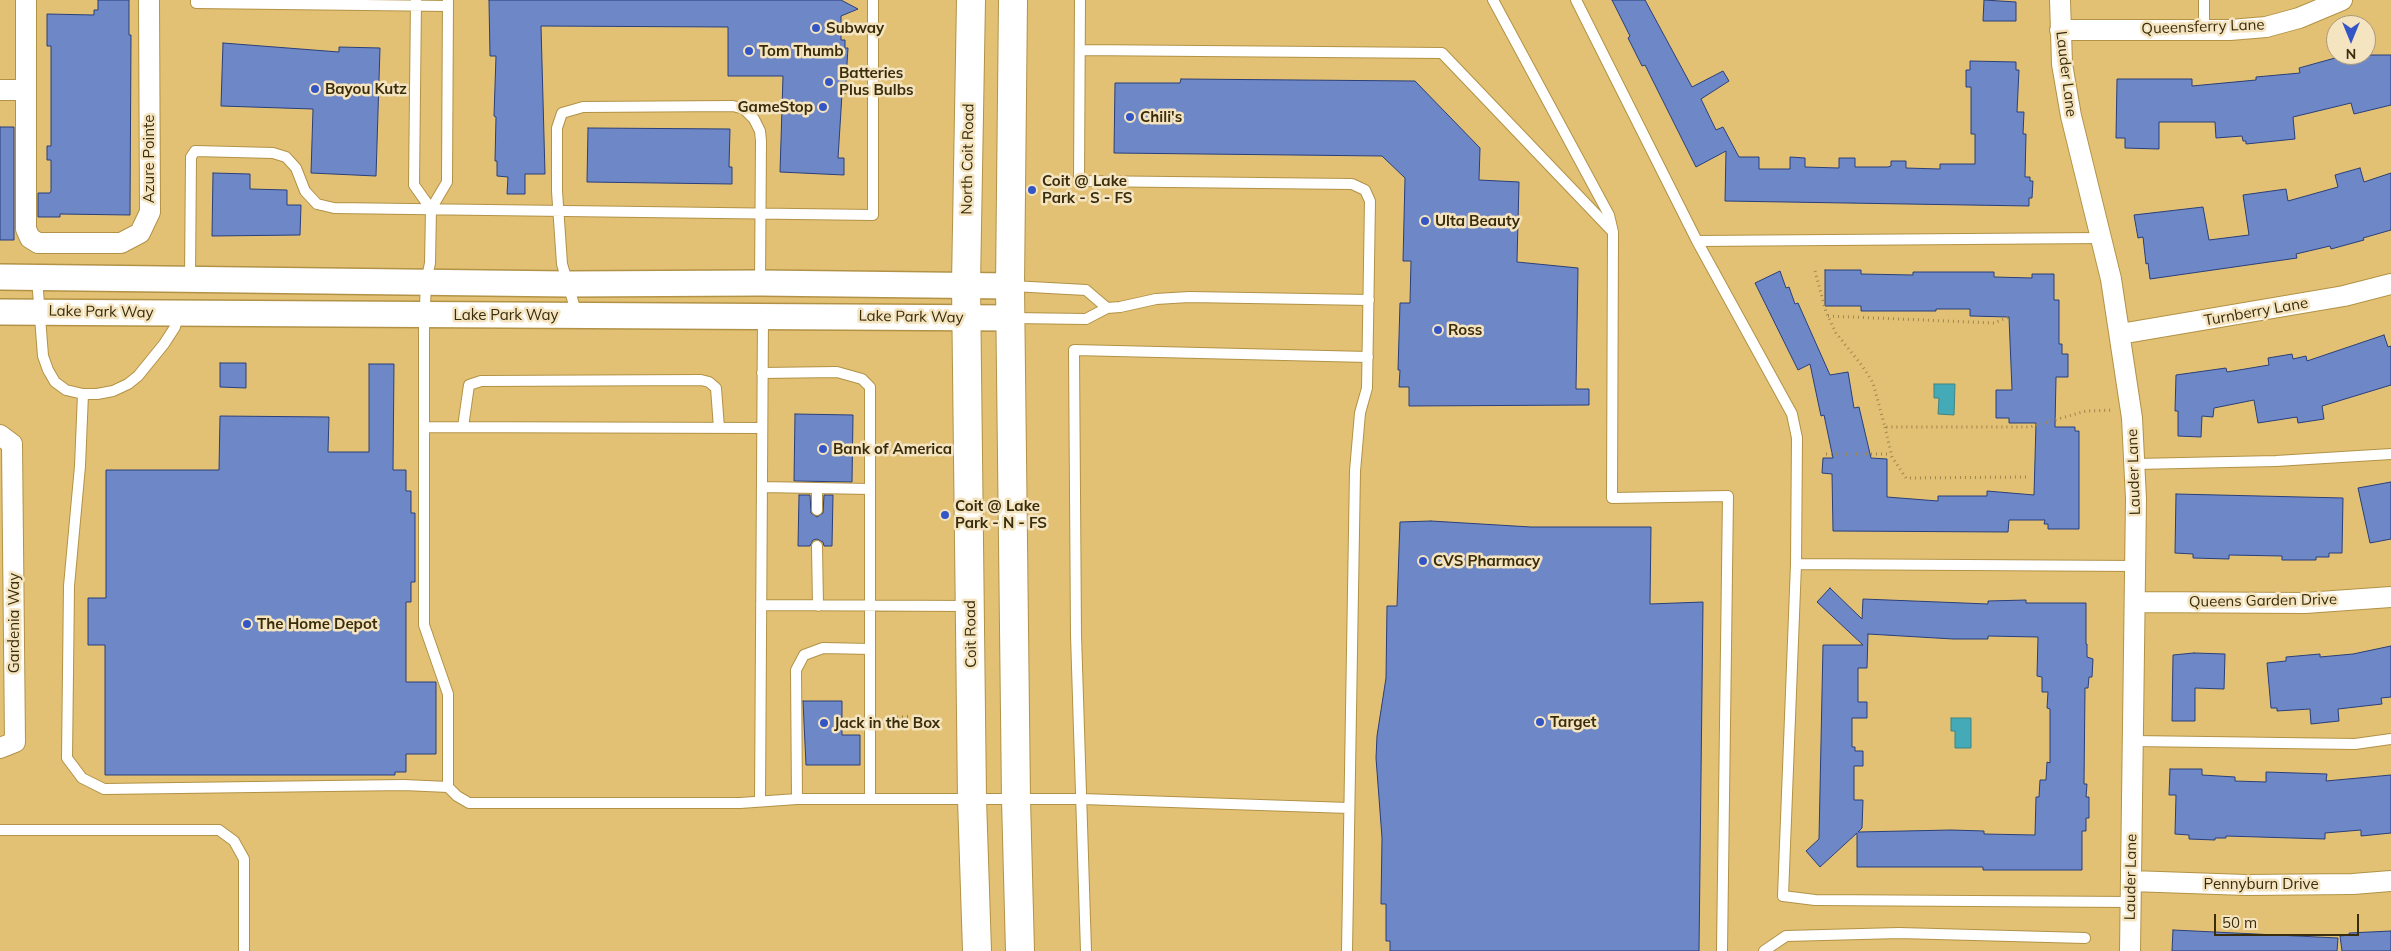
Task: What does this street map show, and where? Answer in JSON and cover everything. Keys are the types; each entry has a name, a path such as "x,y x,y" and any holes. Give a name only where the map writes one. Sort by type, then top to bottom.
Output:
{"main road":[{"name":"North Coit Road","path":"967,318 971,0"},
{"path":"1013,0 1010,286 1016,799 1020,951"},
{"name":"Coit Road","path":"967,318 972,799 976,951"}],"street":[{"name":"Azure Pointe","path":"26,0 26,229 30,238 38,243 121,243 140,233 150,212 149,0"},
{"name":"Lauder Lane","path":"2060,0 2062,64 2071,116 2111,278 2131,411 2136,464 2130,951"},
{"name":"Queensferry Lane","path":"2060,30 2204,30 2266,27 2299,18 2342,0"},
{"path":"0,90 26,90"},
{"name":"Lake Park Way","path":"0,277 567,284 760,283 1010,286"},
{"name":"Turnberry Lane","path":"2120,334 2344,296 2391,284"},
{"name":"Lake Park Way","path":"0,312 577,316 763,315 1011,318"},
{"name":"Gardenia Way","path":"6,440 7,745"},
{"name":"Queens Garden Drive","path":"2135,602 2305,603 2391,597"},
{"name":"Pennyburn Drive","path":"2131,882 2246,885 2353,884 2391,881"}],"lane":[{"path":"196,0 196,3 448,3 447,182 431,209 430,263 426,282 424,427 424,625 448,694 448,787"},
{"path":"190,278 191,157 195,151 273,153 286,156 296,168 305,191 317,204 334,208 759,212 873,215 873,0"},
{"path":"1080,0 1079,181 1352,184 1361,187 1370,201 1367,388 1356,436 1347,951"},
{"path":"1494,0 1609,215 1613,232 1612,498 1728,496 1722,951"},
{"path":"1576,0 1697,241 1792,414 1797,438 1796,564 1782,896 1815,900 2130,902"},
{"path":"2204,0 2204,30"},
{"path":"416,2 414,185 431,209"},
{"path":"1080,50 1442,53 1613,232"},
{"path":"577,316 567,284 558,211 557,128 562,113 583,106 733,106 744,109 754,119 760,131 760,283"},
{"path":"1697,241 2101,238"},
{"path":"37,277 43,356 55,382 66,390 83,394 113,391 128,384 138,376 164,344 175,327 179,313"},
{"path":"1010,286 1086,290 1106,308"},
{"path":"1011,318 1086,319 1106,308 1156,299 1189,297 1369,300"},
{"path":"760,800 763,315"},
{"path":"1086,951 1076,644 1074,350 1368,357"},
{"path":"762,373 837,372 862,379 870,387 870,800"},
{"path":"463,427 470,385 481,380 702,380 709,382 716,388 719,428"},
{"path":"83,394 80,466 69,586 67,758 82,778 104,788 404,785 448,787 469,803 740,803 760,800 1082,798 1349,808"},
{"path":"424,427 762,428"},
{"path":"2136,464 2276,461 2391,454"},
{"path":"762,487 870,489"},
{"path":"817,488 817,510"},
{"path":"817,546 818,606"},
{"path":"1796,564 2136,566"},
{"path":"761,604 970,606"},
{"path":"797,800 796,670 804,655 823,648 870,649"},
{"path":"2133,741 2355,744 2391,739"},
{"path":"0,830 219,830 234,841 244,859 244,951"},
{"path":"1764,951 1786,936 1899,933 2085,938"}],"path":[{"path":"1815,272 1828,316 1836,333 1873,384 1891,454 1906,478 2029,477"},
{"path":"1828,316 1994,323 2009,317"},
{"path":"1885,427 2030,427 2086,411 2102,409 2131,411"},
{"path":"1826,454 1891,454"},
{"path":"897,716 924,716"}],"water":[{"path":"1934,384 1955,384 1954,415 1938,414 1939,398 1934,398"},
{"path":"1951,718 1971,718 1971,748 1955,748 1955,731 1951,731"}],"building":[{"path":"98,0 129,0 129,35 131,35 130,215 60,214 60,217 38,217 38,193 50,193 51,191 51,160 47,160 47,146 51,146 51,46 47,46 47,14 94,15 94,10 98,10"},
{"path":"489,0 841,0 858,9 841,16 841,40 845,40 845,48 848,48 845,94 842,94 838,158 844,158 844,175 780,172 783,76 728,76 728,27 541,26 545,174 525,174 525,194 507,194 508,177 497,176 497,161 495,161 496,56 490,56"},
{"path":"1612,0 1645,0 1692,87 1723,71 1729,81 1701,99 1716,130 1723,127 1739,157 1759,157 1759,169 1790,169 1790,157 1805,158 1805,167 1839,168 1839,158 1855,158 1855,167 1888,167 1891,166 1891,161 1906,161 1906,168 1940,169 1940,164 1975,164 1975,134 1971,134 1971,87 1966,87 1966,70 1970,70 1970,61 2016,62 2016,70 2019,70 2017,112 2024,112 2023,134 2026,134 2025,177 2030,177 2030,181 2033,181 2032,198 2029,198 2029,206 1725,201 1726,151 1696,167 1645,65 1642,66"},
{"path":"1984,0 2016,2 2016,21 1983,21"},
{"path":"223,43 339,52 339,47 380,48 376,176 311,173 313,109 221,106"},
{"path":"2376,55 2391,55 2391,105 2354,114 2351,103 2293,117 2295,139 2246,144 2242,136 2216,138 2215,122 2159,122 2159,149 2125,148 2125,138 2116,138 2117,79 2192,79 2192,86 2256,80 2256,77 2300,73 2299,68 2326,61 2326,65 2376,65"},
{"path":"1181,79 1415,81 1480,148 1479,180 1519,182 1517,262 1578,268 1576,389 1589,389 1589,405 1409,406 1409,387 1399,387 1400,370 1398,370 1400,303 1410,303 1411,261 1403,261 1405,178 1382,156 1114,153 1115,83 1180,83"},
{"path":"0,127 14,127 14,240 0,240"},
{"path":"588,128 730,129 729,167 732,167 732,184 587,182"},
{"path":"2360,168 2364,182 2391,173 2391,230 2331,249 2330,246 2296,254 2297,258 2150,279 2143,237 2138,238 2134,215 2203,207 2209,240 2249,235 2243,195 2286,189 2288,201 2338,187 2335,175"},
{"path":"213,173 250,174 250,189 287,190 287,205 301,205 300,235 212,236"},
{"path":"1825,270 1861,270 1861,274 1913,275 1913,272 1994,272 1994,277 2032,278 2032,274 2054,274 2054,300 2059,300 2059,344 2062,344 2062,354 2068,354 2068,377 2056,377 2055,427 2075,427 2075,431 2079,431 2079,529 2048,529 2048,524 2044,524 2045,520 2009,520 2008,532 1833,531 1832,474 1822,473 1823,458 1833,458 1824,415 1821,416 1810,364 1798,370 1755,283 1780,271 1786,288 1789,287 1795,304 1798,303 1830,375 1848,372 1854,408 1859,407 1871,458 1887,459 1887,497 1938,501 1938,496 1987,496 1987,491 2034,495 2036,423 2009,423 2009,418 1996,418 1996,390 2012,390 2009,317 1970,316 1970,309 1861,311 1861,306 1825,306"},
{"path":"2384,335 2388,347 2391,346 2391,385 2322,406 2324,419 2298,423 2297,417 2258,423 2254,400 2214,408 2213,417 2202,416 2201,437 2178,436 2178,411 2175,411 2176,375 2226,368 2227,372 2269,365 2268,358 2292,354 2293,359 2306,356 2307,361"},
{"path":"220,363 246,363 246,388 220,387"},
{"name":"The Home Depot","path":"369,364 394,364 393,470 406,470 406,491 411,491 411,513 415,513 415,582 411,582 411,602 406,602 406,682 436,682 436,754 406,754 406,772 395,772 395,775 105,775 105,645 88,645 88,598 106,598 106,470 219,470 220,416 329,417 328,452 369,452"},
{"name":"Bank of America","path":"795,414 853,415 852,482 794,481"},
{"path":"2391,482 2391,539 2370,543 2358,488"},
{"path":"2176,494 2343,498 2342,553 2329,553 2329,557 2316,557 2316,560 2282,560 2282,556 2229,555 2229,559 2193,558 2193,554 2175,553"},
{"path":"799,495 810,495 811,513 817,517 823,513 824,495 833,495 832,546 824,546 823,542 817,539 813,540 810,546 798,546"},
{"name":"Target","path":"1431,521 1531,527 1651,527 1650,604 1703,602 1699,951 1390,951 1390,941 1386,941 1386,904 1381,904 1382,838 1376,758 1377,736 1386,678 1387,606 1397,606 1400,522"},
{"path":"1830,588 1862,619 1863,599 1988,604 1988,601 2026,600 2026,603 2086,603 2087,657 2093,659 2092,677 2089,677 2088,688 2085,688 2084,784 2087,784 2086,797 2089,797 2089,818 2086,818 2086,831 2082,831 2082,870 1983,870 1983,867 1857,867 1857,833 1820,867 1806,851 1819,839 1823,645 1863,645 1817,602","holes":["1868,634 1988,639 1988,636 2038,637 2037,676 2042,677 2042,692 2048,692 2047,708 2050,709 2050,763 2047,762 2046,780 2040,780 2039,797 2036,797 2035,835 1984,834 1984,831 1951,830 1858,832 1862,828 1863,800 1854,800 1854,766 1863,766 1863,751 1855,751 1855,747 1852,747 1852,718 1867,718 1867,702 1858,702 1858,668 1867,668"]},
{"path":"2391,646 2391,697 2381,698 2382,704 2338,709 2339,721 2311,724 2310,709 2277,711 2277,708 2271,708 2267,663 2286,661 2286,657 2320,654 2320,657 2353,654"},
{"path":"2194,653 2225,654 2224,689 2195,688 2195,721 2172,721 2173,655"},
{"name":"Jack in the Box","path":"803,701 842,701 842,735 860,735 860,765 806,765"},
{"path":"2170,769 2202,769 2202,775 2235,777 2235,781 2266,782 2266,772 2327,774 2326,781 2391,775 2391,833 2361,836 2361,830 2325,833 2325,839 2226,836 2226,838 2215,838 2215,840 2189,839 2189,835 2175,834 2176,795 2169,795"},
{"path":"2173,930 2338,938 2337,951 2172,951"},
{"path":"2391,931 2391,951 2342,951 2340,936 2349,935 2349,933"}],"place":[{"name":"Subway","path":"816,28"},
{"name":"Tom Thumb","path":"749,51"},
{"name":"Batteries Plus Bulbs","path":"829,82"},
{"name":"Bayou Kutz","path":"315,89"},
{"name":"GameStop","path":"823,107"},
{"name":"Chili's","path":"1130,117"},
{"name":"Coit @ Lake Park - S - FS","path":"1032,190"},
{"name":"Ulta Beauty","path":"1425,221"},
{"name":"Ross","path":"1438,330"},
{"name":"Bank of America","path":"823,449"},
{"name":"Coit @ Lake Park - N - FS","path":"945,515"},
{"name":"CVS Pharmacy","path":"1423,561"},
{"name":"The Home Depot","path":"247,624"},
{"name":"Target","path":"1540,722"},
{"name":"Jack in the Box","path":"824,723"}]}
